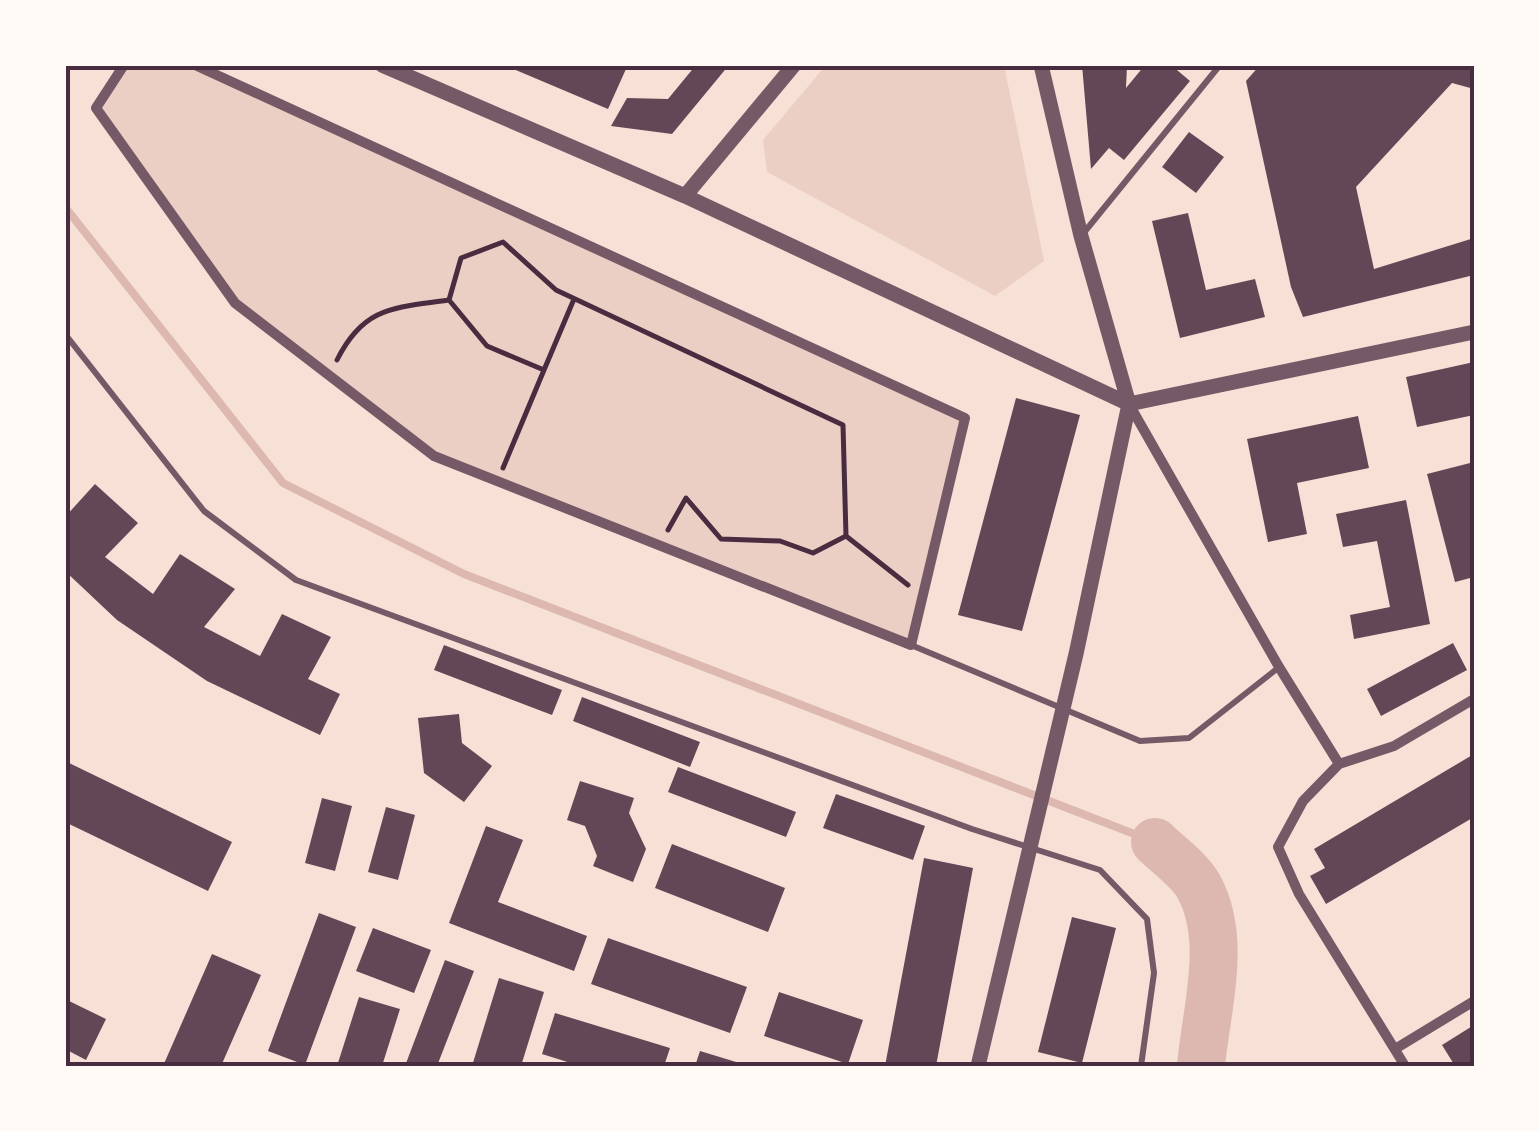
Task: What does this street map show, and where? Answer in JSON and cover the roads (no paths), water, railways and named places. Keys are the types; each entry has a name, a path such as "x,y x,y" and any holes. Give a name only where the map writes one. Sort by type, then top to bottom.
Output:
{"street":[{"path":"124,65 96,108 235,303 434,456 911,645 965,418 195,65"},
{"path":"382,65 685,196 1129,404 1474,332"},
{"path":"685,196 794,65"},
{"path":"1041,65 1081,236 1129,404 1339,764"},
{"path":"978,1066 1019,904 1129,404"},
{"path":"1405,1066 1299,894 1278,847 1303,802 1339,764 1394,746 1474,698"},
{"path":"1394,1049 1474,1001"}],"lane":[{"path":"1081,236 1220,65"},
{"path":"65,334 204,511 296,580 972,829 1100,870 1147,919 1154,972 1141,1066"},
{"path":"911,645 1140,740 1189,738 1279,667"}],"waterway":[{"path":"65,207 283,483 464,574 1155,842"},
{"path":"1155,842 1195,881 1208,908 1213,975 1201,1066"}]}
